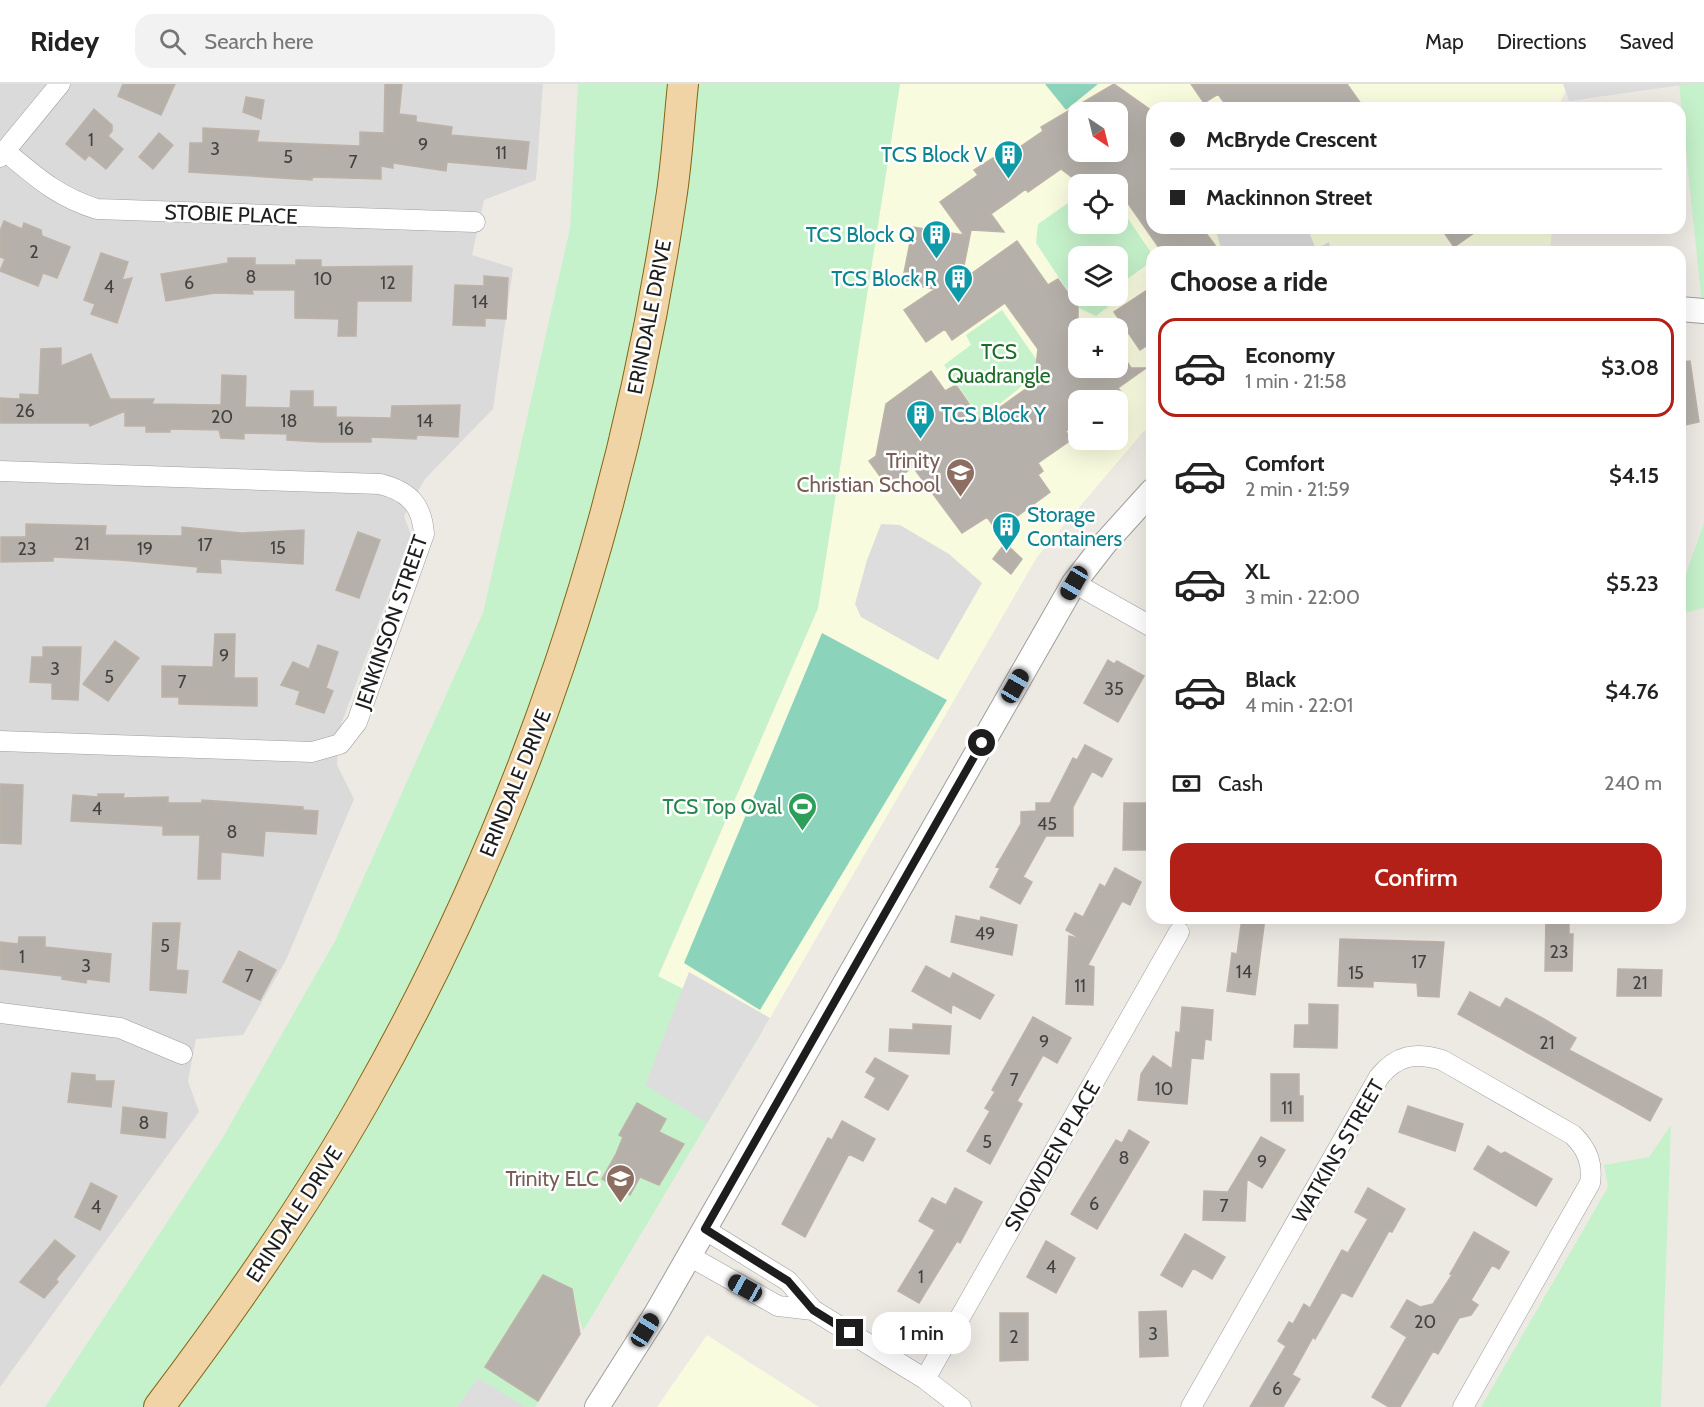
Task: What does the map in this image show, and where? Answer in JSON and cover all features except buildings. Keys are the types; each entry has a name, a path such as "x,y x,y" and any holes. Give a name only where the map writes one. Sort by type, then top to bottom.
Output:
{"main road":[{"name":"ERINDALE DRIVE","path":"159,1407 260,1269 365,1100 447,943 528,755 566,649 609,503 643,358 671,197 683,84"}],"street":[{"path":"2,154 60,84"},
{"name":"STOBIE PLACE","path":"2,154 71,201 97,209 475,222"},
{"path":"1686,310 1704,311"},
{"name":"JENKINSON STREET","path":"0,471 380,484 398,489 414,502 423,521 424,534 357,722 340,744 312,752 0,741"},
{"path":"597,1407 705,1229 1074,583 1112,535 1146,498"},
{"path":"1074,583 1146,624"},
{"name":"SNOWDEN PLACE","path":"925,1379 1179,932"},
{"path":"0,1013 120,1028 182,1054"},
{"name":"WATKINS STREET","path":"1191,1407 1379,1077 1390,1064 1405,1056 1423,1054 1442,1060 1573,1135 1586,1151 1592,1170 1590,1183 1463,1407"},
{"path":"705,1229 788,1281 813,1310 925,1379 960,1407"},
{"path":"689,1256 778,1306 804,1311 813,1310"}],"shaded area":[{"path":"0,84 543,84 536,180 484,200 472,255 513,268 493,409 425,479 404,516 411,535 339,730 337,765 354,799 286,960 243,1035 196,1039 188,1081 199,1112 0,1387"},
{"name":"Trinity Christian School","path":"900,84 1570,84 1561,102 1146,102 1146,234 1552,234 1550,246 1146,246 1146,430 1128,450 1128,390 1068,390 1068,450 1128,450 1037,557 763,1030 658,977 818,608"},
{"path":"1563,84 1689,84 1569,101"},
{"path":"1217,234 1310,234 1315,246 1220,246"},
{"path":"881,524 900,525 949,554 982,583 938,660 861,617 855,604 867,560"},
{"path":"689,972 770,1018 707,1123 645,1085"},
{"path":"707,1335 819,1407 657,1407"},
{"path":"478,1378 525,1407 457,1407"}],"green space":[{"path":"578,84 900,84 818,608 658,976 763,1030 583,1331 574,1300 580,1334 535,1407 45,1407 222,1139 335,941 483,613 570,228"},
{"path":"1045,84 1098,84 1076,102 1068,102 1066,110"},
{"path":"1679,84 1704,84 1704,324 1686,151 1686,102 1681,102"},
{"path":"1068,203 1068,234 1128,234 1128,219 1147,246 1146,265 1128,279 1128,246 1068,246 1068,291 1036,243 1038,224"},
{"path":"1078,306 1109,306 1096,316"},
{"name":"TCS Quadrangle","path":"1002,310 1043,369 981,419 944,365 971,345 966,335"},
{"path":"1704,523 1704,608 1686,612 1686,574"},
{"name":"TCS Top Oval","path":"822,633 947,700 760,1010 684,963"},
{"path":"1671,1125 1661,1407 1481,1407 1608,1187 1604,1165 1649,1157"}],"place":[{"name":"TCS Block V","path":"1008,180"},
{"name":"TCS Block Q","path":"936,260"},
{"name":"TCS Block R","path":"958,304"},
{"name":"TCS Block Y","path":"920,440"},
{"name":"Trinity Christian School","path":"961,498"},
{"name":"Storage Containers","path":"1006,552"},
{"name":"TCS Top Oval","path":"803,832"},
{"name":"Trinity ELC","path":"620,1204"}],"route":[{"path":"850,1333 813,1310 788,1281 705,1229 982,743"}]}
